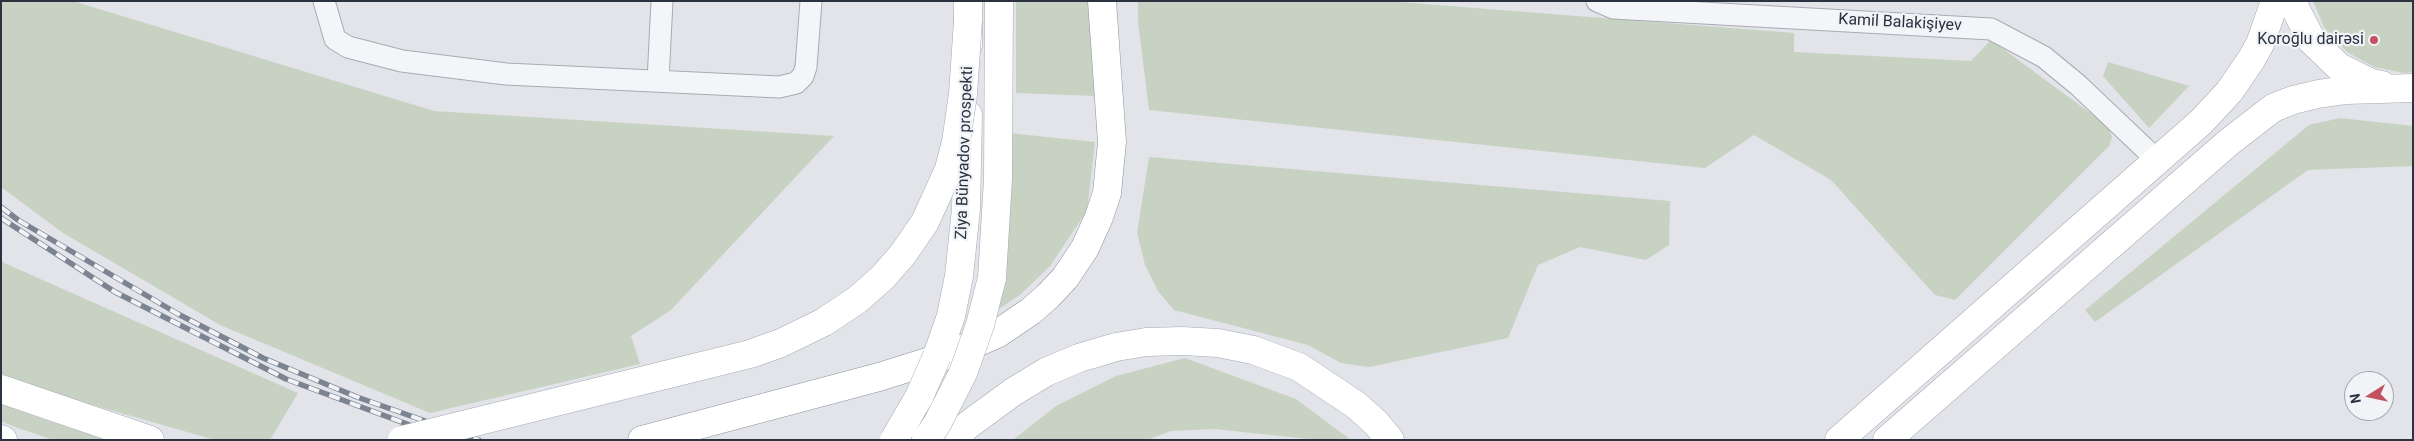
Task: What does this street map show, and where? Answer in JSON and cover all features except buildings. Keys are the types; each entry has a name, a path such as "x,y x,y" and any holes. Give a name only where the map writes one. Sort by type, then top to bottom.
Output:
{"main road":[{"name":"Ziya Bünyadov prospekti","path":"926,440 937,424 963,373 980,325 992,278 998,179 998,1"},
{"path":"642,440 879,377 965,349 1016,322 1048,296 1070,271 1085,248 1107,193 1112,142 1102,1"},
{"path":"1838,440 2201,122 2242,75 2260,44 2275,1"},
{"path":"2294,1 2295,8 2312,41 2339,67 2371,84 2410,89"},
{"name":"Ziya Bünyadov prospekti","path":"894,440 919,397 937,356 950,316 959,276 967,192 968,11"},
{"path":"402,440 750,354 781,343 824,322 857,300 883,277 903,254 924,222 949,169 956,142 963,94 968,11"},
{"path":"1887,440 2228,142 2273,108 2292,100 2346,90 2410,89"},
{"path":"951,440 1013,392 1046,372 1079,358 1116,347 1146,342 1182,341 1218,343 1253,350 1300,367 1356,405 1376,423 1390,440"},
{"path":"1,389 150,440"}],"street":[{"path":"324,1 335,39 348,47 402,61 506,74 779,87 796,83 803,76 806,66 811,1"},
{"path":"658,81 662,1"},
{"name":"Kamil Balakişiyev","path":"1597,1 1613,8 1991,29 2044,57 2078,84 2158,161"}],"green space":[{"path":"1,1 73,1 434,111 834,136 671,310 631,336 640,364 430,413 220,325 63,233 1,187"},
{"path":"1016,1 1091,1 1098,96 1016,93"},
{"path":"1138,1 1386,1 1794,33 1794,52 1971,61 1991,40 2108,126 2112,137 2109,146 1955,300 1935,295 1831,180 1754,135 1705,168 1149,110 1138,21"},
{"name":"Koroğlu dairəsi","path":"2313,1 2413,1 2413,72 2404,73 2374,67 2347,52 2325,29"},
{"path":"2108,62 2189,86 2149,128 2103,76"},
{"path":"2340,118 2413,126 2413,166 2308,170 2095,322 2085,310 2309,125"},
{"path":"1009,133 1095,142 1087,211 1050,266 1020,295 997,310 1008,249"},
{"path":"1149,157 1670,201 1669,245 1646,260 1580,247 1538,265 1508,338 1369,367 1341,363 1308,345 1174,310 1158,291 1145,265 1137,233"},
{"path":"1,260 4,263 298,393 270,440 215,440 44,391 1,374"},
{"path":"1185,358 1296,399 1351,440 1318,440 1214,429 1171,431 1147,440 1013,440 1056,406 1116,376"},
{"path":"1,404 107,440 53,440 1,421"}],"railway":[{"path":"1,207 18,220 178,314 263,358 357,397 479,440"},
{"path":"1,218 115,292 286,379 450,440"}],"place":[{"name":"Koroğlu dairəsi","path":"2374,40"}]}
